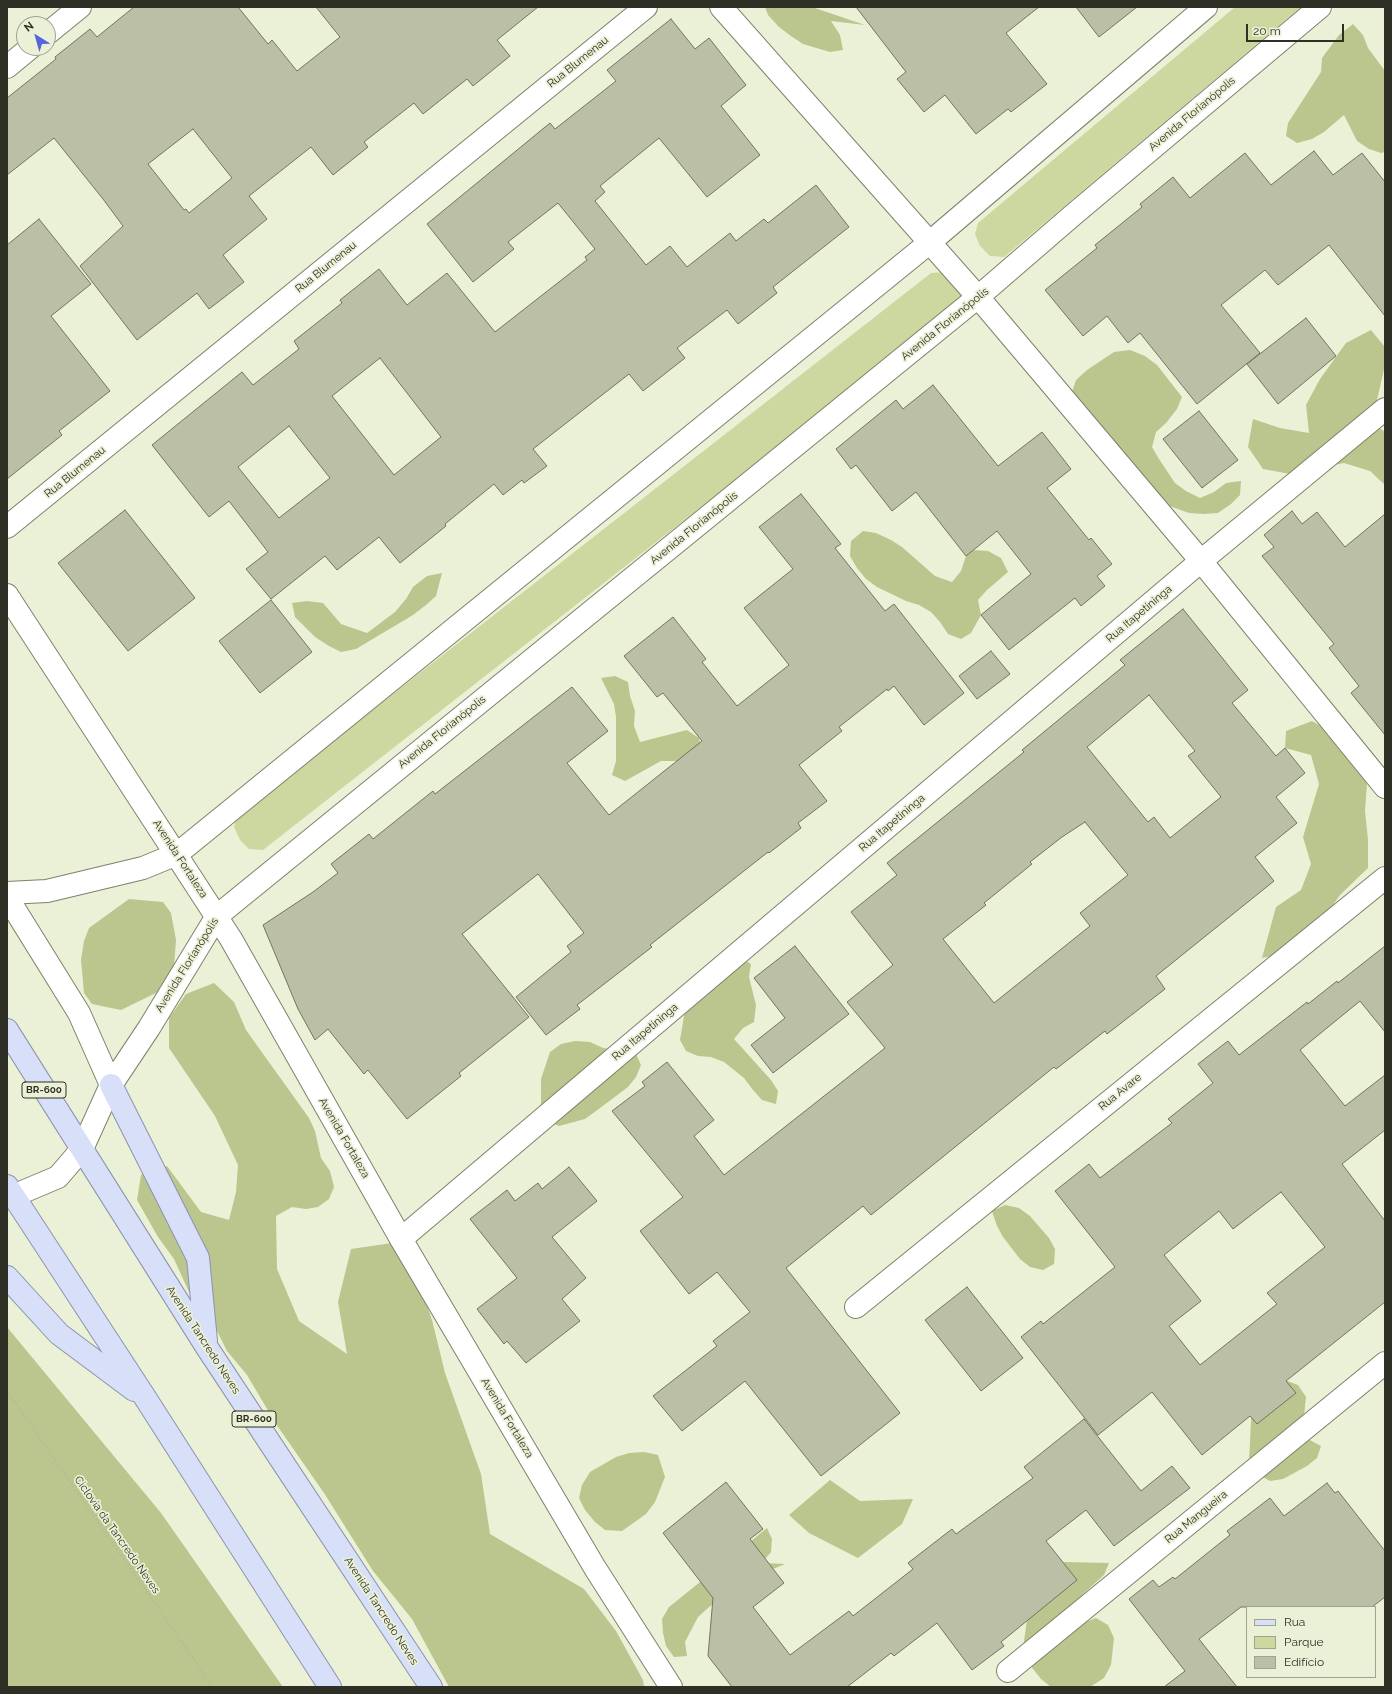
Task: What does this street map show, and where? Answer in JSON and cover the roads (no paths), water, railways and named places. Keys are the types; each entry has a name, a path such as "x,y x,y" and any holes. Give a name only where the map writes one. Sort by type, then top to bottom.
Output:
{"main road":[{"name":"Avenida Tancredo Neves","path":"7,1030 206,1346 431,1687"},
{"path":"111,1085 198,1258 206,1346"},
{"path":"9,1192 146,1399 330,1687"},
{"path":"7,1277 59,1334 146,1399"}],"street":[{"path":"56,27 80,7"},
{"name":"Rua Blumenau","path":"7,527 646,7"},
{"path":"721,7 978,297 1202,561 1385,787"},
{"path":"7,893 47,891 143,868 177,854 929,243 1206,7"},
{"name":"Avenida Florianópolis","path":"9,1192 58,1177 82,1149 111,1085 149,1028 217,916 978,297 1320,7"},
{"path":"7,67 20,56"},
{"name":"Rua Itapetininga","path":"401,1239 1202,561 1385,409"},
{"name":"Avenida Fortaleza","path":"7,595 217,916 401,1239 595,1568 671,1687"},
{"name":"Rua Avare","path":"856,1307 1385,878"},
{"path":"7,897 79,1013 111,1085"},
{"name":"Rua Mangueira","path":"1008,1671 1385,1363"}]}
